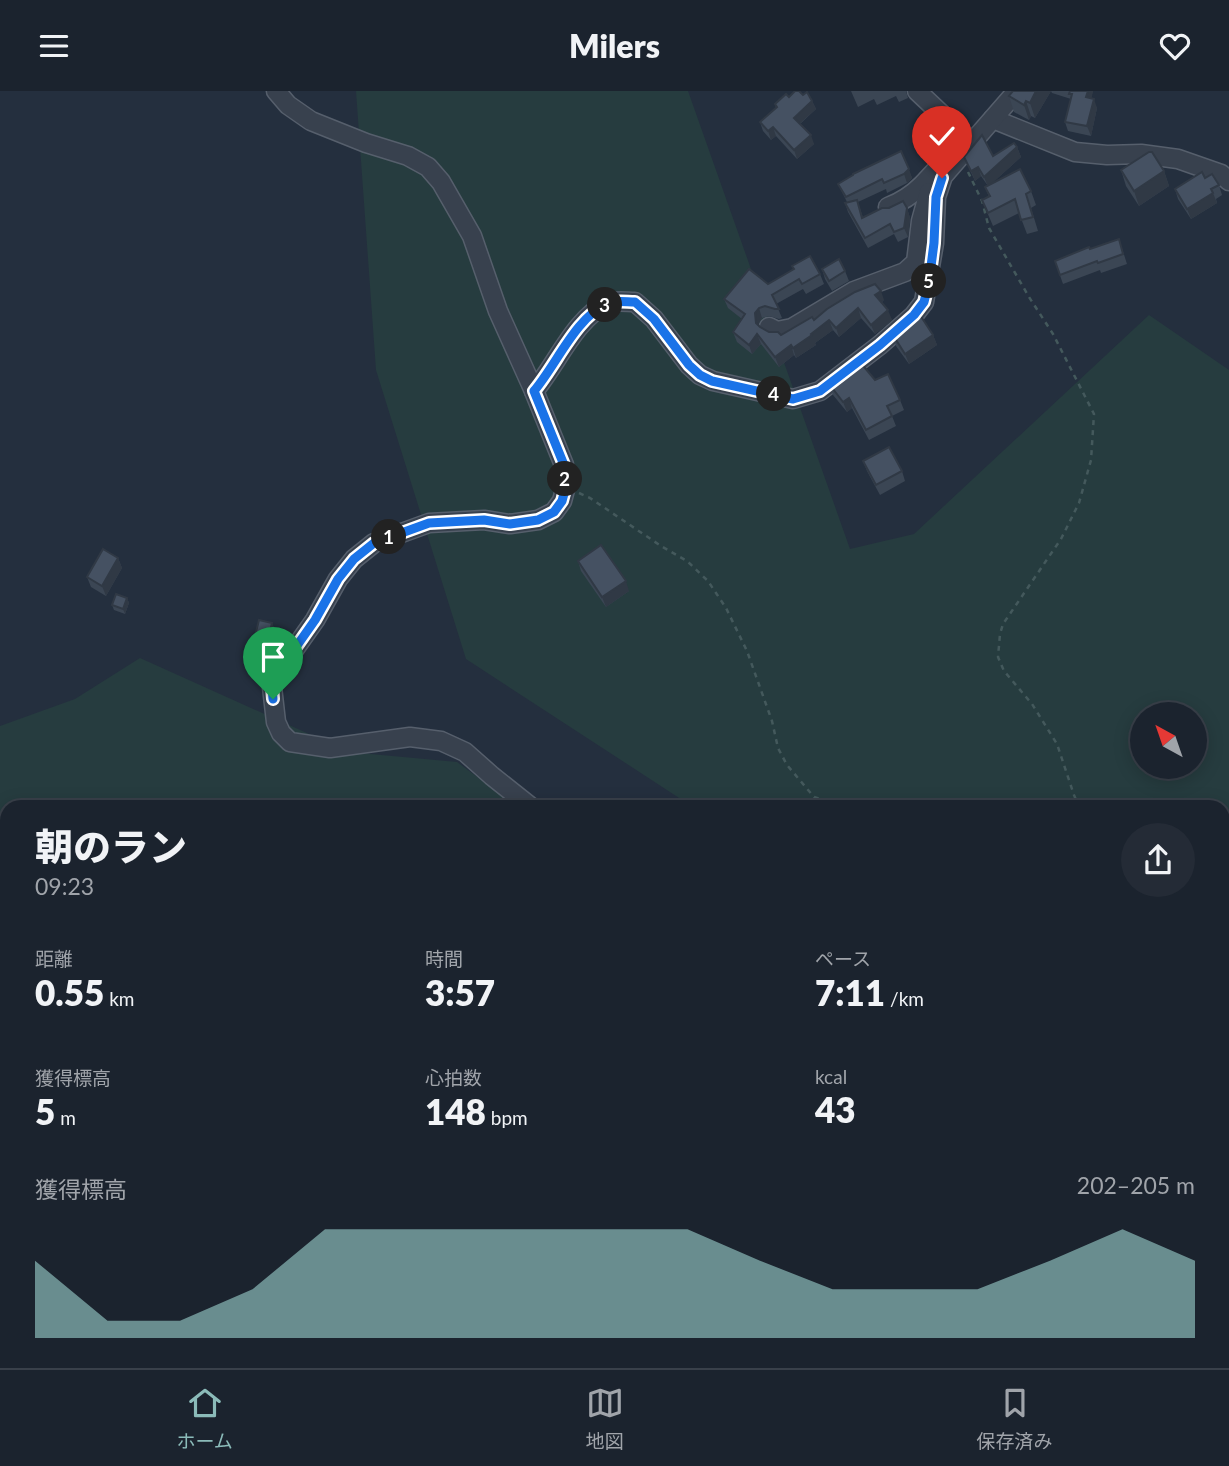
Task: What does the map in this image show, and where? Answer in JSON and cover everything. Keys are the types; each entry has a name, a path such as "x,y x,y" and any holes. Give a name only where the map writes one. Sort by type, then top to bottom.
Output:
{"street":[{"path":"275,91 288,105 311,121 408,156 428,167 441,182 472,236 498,311 564,465 566,486 562,501 554,512 538,520 510,524 484,520 429,523 374,543 354,559 338,579 315,620 277,674 272,687 276,722 281,733 290,742 330,748 410,737 440,741 465,752 522,800"},
{"path":"917,91 964,152"},
{"path":"769,327 777,331 792,328 854,291 905,272 916,263 930,185 942,178 1017,91"},
{"path":"993,119 1075,152 1141,154 1178,159 1221,174 1229,181"},
{"path":"888,208 902,202 940,165 964,152"},
{"path":"534,391 575,332 592,313 611,302 635,302 654,319 689,365 712,381 793,399 820,391 880,345 914,315 924,302 934,243 936,197 942,178"}],"path":[{"path":"964,152 989,228 1053,334 1094,414 1091,460 1079,503 1061,539 1003,624 998,657 1004,671 1032,704 1057,744 1076,800"},
{"path":"566,486 590,498 687,561 708,581 726,608 747,651 772,721 778,748 787,765 814,797 823,800"}],"green space":[{"path":"356,91 688,91 850,549 914,534 1149,315 1229,370 1229,800 682,800 466,659 376,370"},
{"path":"140,658 349,752 457,762 509,800 0,800 0,726 75,699"}],"building":[{"path":"795,91 803,95 807,92 812,101 794,118 811,135 794,150 773,127 768,131 760,122 777,107 775,104 786,94 789,97"},
{"path":"1013,91 1036,91 1030,103 1026,101 1024,105 1009,96"},
{"path":"1070,91 1088,91 1086,97 1094,99 1087,126 1065,122 1072,94 1069,94"},
{"path":"982,135 993,156 1014,143 1017,147 984,177 978,167 971,171 964,157"},
{"path":"901,151 909,169 904,174 884,183 882,179 846,197 838,184"},
{"path":"1152,152 1164,171 1134,191 1121,170"},
{"path":"1020,169 1031,191 1026,194 1033,217 1021,220 1015,199 988,213 982,200 990,196 985,187"},
{"path":"1202,172 1205,178 1212,174 1219,185 1211,189 1213,193 1187,209 1175,189"},
{"path":"857,200 862,218 903,201 907,208 904,228 894,232 890,224 865,238 845,203"},
{"path":"1119,239 1123,254 1060,275 1055,261 1089,247 1090,249"},
{"path":"810,256 820,274 802,284 799,279 772,295 779,309 765,306 759,308 755,313 756,323 760,327 781,335 812,317 814,320 855,292 875,284 881,291 875,295 888,310 871,325 858,308 836,328 829,320 812,335 793,348 791,345 775,357 757,334 749,345 733,332 745,314 724,299 749,269 768,284"},
{"path":"839,259 845,271 829,281 822,269"},
{"path":"920,315 933,335 905,354 893,335"},
{"path":"860,362 875,380 888,374 900,400 887,406 892,416 866,430 849,398 843,402 830,385"},
{"path":"889,447 902,471 876,485 863,461"},
{"path":"601,545 626,581 602,597 578,561"},
{"path":"103,549 118,558 102,586 87,577"},
{"path":"116,594 127,598 123,609 112,605"},
{"path":"259,620 272,623 269,636 256,632"}],"route":[{"path":"273,699 272,687 277,674 315,620 338,579 354,559 374,543 429,523 484,520 510,524 538,520 554,512 562,501 566,486 564,465 534,391 575,332 592,313 611,302 635,302 654,319 689,365 712,381 793,399 820,391 880,345 914,315 924,302 934,243 936,197 942,178"}]}
